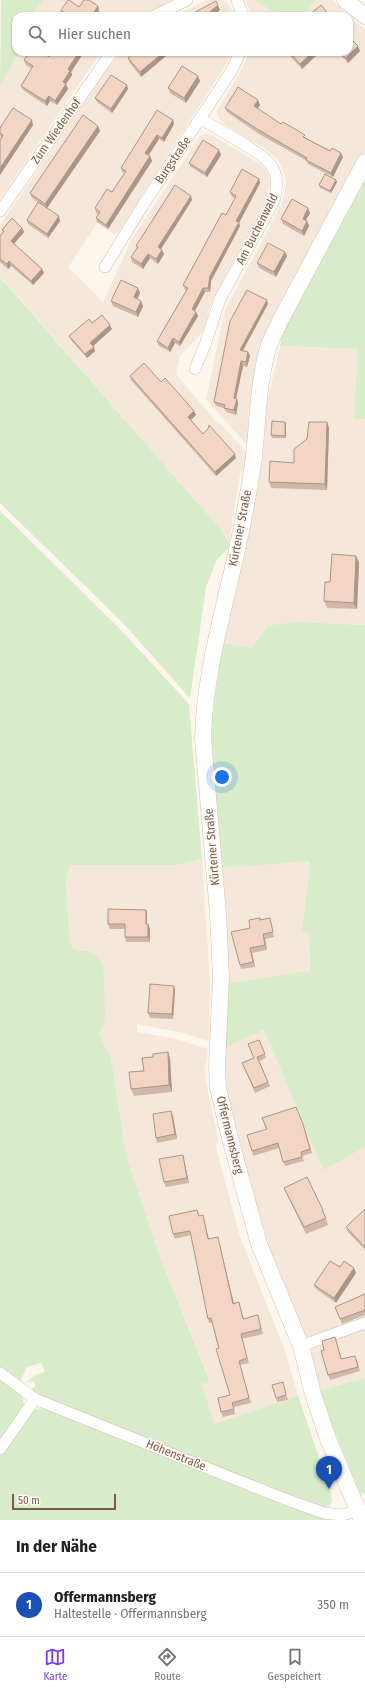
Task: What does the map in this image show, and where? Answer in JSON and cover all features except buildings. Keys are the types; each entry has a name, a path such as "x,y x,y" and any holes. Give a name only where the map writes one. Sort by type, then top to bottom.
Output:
{"street":[{"path":"162,12 186,0"},
{"path":"237,0 242,12"},
{"path":"345,0 365,16"},
{"name":"Zum Wiedenhof","path":"0,211 109,56"},
{"name":"Burgstraße","path":"105,267 143,205 232,70 238,56"},
{"name":"Am Buchenwald","path":"195,369 206,342 220,299 274,201 278,188 272,166 262,157 201,119"},
{"name":"Kürtener Straße","path":"218,914 202,738 203,716 209,671 242,523 254,457 261,388 269,345 280,320 365,162"},
{"name":"Offermannsberg","path":"218,914 222,1000 218,1088 259,1244 301,1346 313,1394 328,1439 362,1514"},
{"path":"301,1346 365,1323"},
{"name":"Höhenstraße","path":"0,1373 35,1399 282,1498 324,1513 341,1515 362,1514"},
{"path":"0,1449 35,1399"}],"shaded area":[{"path":"44,0 172,0 150,12 33,12"},
{"path":"207,0 222,0 226,2 233,12 182,12"},
{"path":"246,0 253,0 274,12 250,12"},
{"path":"314,0 332,0 345,12 307,12"},
{"path":"353,19 365,29 365,152 273,321 248,446 206,399 225,310 281,205 285,192 286,180 283,169 277,159 268,151 222,123 217,115 217,110 242,69 247,56 353,56"},
{"path":"17,56 98,56 0,199 0,87"},
{"path":"118,56 230,56 222,71 116,235 97,223 68,268 87,285 103,303 131,240 200,136 206,134 212,135 258,163 265,168 269,175 270,182 268,197 216,294 209,309 205,330 180,356 176,374 218,424 220,423 247,453 244,471 240,474 229,543 222,531 0,276 0,225 104,73"},
{"path":"280,346 359,349 354,419 365,419 365,625 297,622 270,625 252,648 222,643 263,421"},
{"path":"202,859 210,981 209,1041 183,1033 137,1024 137,1032 172,1038 208,1049 205,1068 206,1083 219,1142 215,1143 239,1234 285,1351 298,1396 214,1425 202,1384 210,1381 160,1257 126,1155 111,1057 100,1039 99,1035 104,1026 84,950 76,952 70,944 66,883 69,867 72,865 177,865"},
{"path":"310,860 302,932 309,933 310,972 228,983 221,868"},
{"path":"264,1030 323,1169 365,1147 365,1317 332,1331 315,1336 308,1337 301,1333 277,1277 254,1203 224,1087 226,1047"},
{"path":"365,1329 365,1378 318,1391 310,1353 313,1348"}],"green space":[{"path":"1,0 44,0 33,12 12,12 12,56 17,56 0,87"},
{"path":"253,0 314,0 307,12 274,12"},
{"path":"365,180 365,419 354,419 358,349 280,346 284,327"},
{"path":"0,277 222,531 229,543 228,549 217,559 206,587 190,698 123,623 0,503"},
{"path":"0,511 118,627 189,704 202,859 177,865 72,865 69,867 66,883 70,943 77,951 89,951 93,953 101,962 103,972 105,1020 104,1027 99,1035 111,1057 126,1155 160,1257 210,1382 202,1384 214,1424 298,1396 321,1463 324,1460 332,1500 331,1504 323,1509 67,1408 36,1393 32,1389 35,1386 34,1381 27,1382 34,1376 45,1371 41,1363 27,1367 20,1381 0,1368"},
{"path":"297,622 365,625 365,1147 323,1170 264,1030 226,1047 228,983 310,971 309,933 302,932 310,861 221,868 211,729 222,643 252,648 269,625"},
{"path":"365,1378 365,1495 360,1493 318,1391"},
{"path":"0,1379 21,1395 24,1404 21,1412 0,1440"},
{"path":"40,1408 52,1411 328,1520 0,1520 0,1454 34,1410"}],"place":[{"name":"Offermannsberg","path":"329,1489"}]}
